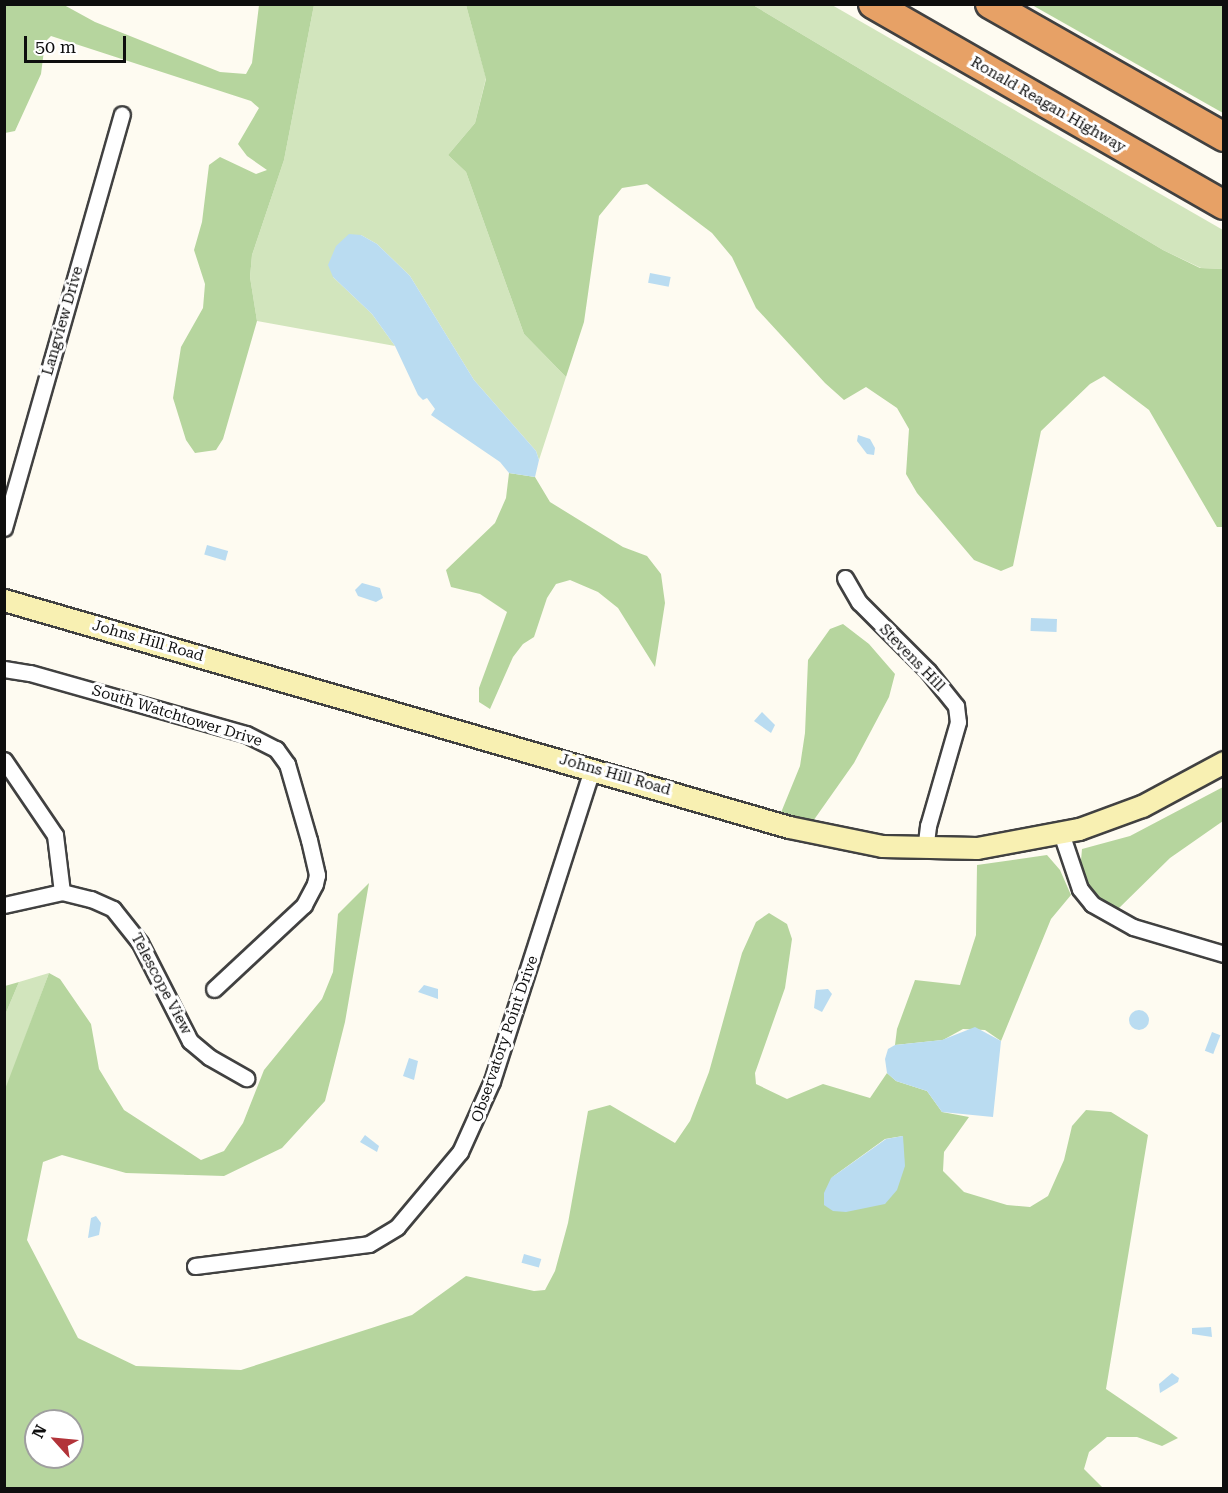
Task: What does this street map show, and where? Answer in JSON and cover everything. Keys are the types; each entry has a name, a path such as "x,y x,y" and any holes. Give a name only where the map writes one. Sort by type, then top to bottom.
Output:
{"highway":[{"name":"Ronald Reagan Highway","path":"873,4 1224,205"},
{"path":"990,4 1224,137"}],"main road":[{"name":"Johns Hill Road","path":"4,600 836,839 925,849 998,846 1061,833 1142,806 1224,762"}],"street":[{"name":"Langview Drive","path":"4,528 122,114"},
{"name":"Stevens Hill","path":"845,578 859,602 928,671 956,706 958,722 928,826 925,849"},
{"name":"South Watchtower Drive","path":"4,669 30,673 246,734 276,749 287,764 308,835 317,875 315,884 304,905 214,989"},
{"path":"4,760 55,835 62,892"},
{"name":"Observatory Point Drive","path":"195,1266 369,1244 397,1227 460,1152 492,1081 592,769"},
{"path":"1061,833 1080,889 1098,908 1133,927 1224,954"},
{"name":"Telescope View","path":"4,905 62,892 103,902 124,918 190,1041 209,1057 246,1078"}],"green space":[{"path":"4,5 64,5 95,22 220,72 246,74 252,63 259,5 314,5 284,160 252,255 250,277 257,321 223,439 216,450 195,453 186,440 173,398 181,347 203,308 205,284 194,250 202,222 209,165 220,157 256,174 267,170 247,156 238,144 259,108 251,101 51,36 45,42 41,74 15,131 5,133"},
{"path":"314,5 466,5 486,78 475,123 448,155 466,172 524,334 566,377 539,460 536,451 474,380 410,276 377,244 361,235 333,277 372,314 395,346 257,321 250,277 252,255 284,160"},
{"path":"466,5 753,5 1163,250 1200,268 1223,269 1223,527 1217,527 1149,410 1104,376 1090,384 1041,431 1013,566 1001,571 974,560 917,493 906,474 909,429 897,408 866,387 844,400 825,383 756,308 732,257 712,233 647,184 622,188 599,216 584,322 566,377 524,334 466,172 448,155 475,123 486,79"},
{"path":"753,5 832,5 1223,230 1223,269 1201,268 1163,250"},
{"path":"1032,5 1223,5 1223,113"},
{"path":"509,473 535,477 550,502 623,547 647,556 661,574 665,603 655,667 618,608 598,592 570,580 556,584 547,598 534,637 523,644 513,657 490,709 479,702 479,688 507,612 480,594 451,587 446,570 495,523 506,498"},
{"path":"843,624 869,644 895,674 889,697 854,763 811,824 780,815 800,766 805,733 808,660 830,629"},
{"path":"1223,787 1223,821 1170,858 1116,911 1090,889 1080,872 1082,849 1130,836"},
{"path":"1047,855 1060,870 1071,895 1051,919 1001,1041 985,1030 963,1029 943,1040 895,1045 897,1029 915,980 960,985 976,935 977,865"},
{"path":"369,883 345,1022 325,1101 282,1148 224,1176 126,1173 62,1155 43,1162 27,1240 78,1338 136,1366 241,1370 412,1315 466,1276 534,1291 545,1290 555,1271 568,1223 588,1111 610,1105 675,1143 690,1121 709,1072 742,953 756,922 769,913 787,924 792,939 785,988 755,1073 756,1084 787,1099 823,1084 870,1098 887,1073 896,1081 927,1091 942,1112 969,1117 944,1152 943,1171 964,1192 1007,1205 1030,1207 1048,1196 1064,1160 1072,1126 1086,1110 1111,1112 1148,1135 1106,1389 1178,1438 1162,1446 1137,1437 1107,1437 1089,1452 1084,1469 1103,1488 5,1488 4,1092 49,973 60,979 91,1024 99,1069 124,1110 201,1160 224,1151 243,1123 264,1070 322,999 333,972 338,914","holes":["903,1136 831,1178 885,1139"]},
{"path":"49,973 5,1092 5,1015 19,982"},
{"path":"19,982 5,1015 5,986"}],"water":[{"path":"349,234 361,235 377,244 410,276 474,380 536,451 539,460 535,477 509,473 500,462 431,415 435,409 427,398 423,400 418,395 395,346 372,314 333,277 328,265 336,246"},
{"path":"650,273 671,277 669,287 648,283"},
{"path":"858,435 870,439 875,448 874,455 867,454 857,441"},
{"path":"207,545 228,551 225,561 204,555"},
{"path":"362,583 380,588 383,598 376,602 358,596 355,590"},
{"path":"1031,618 1057,619 1057,632 1031,631"},
{"path":"762,712 775,725 771,733 754,721"},
{"path":"424,985 438,989 438,999 418,992"},
{"path":"828,989 832,994 822,1012 814,1008 816,990"},
{"path":"1139,1010 1146,1013 1149,1020 1146,1027 1139,1030 1132,1027 1129,1020 1132,1013"},
{"path":"975,1027 1001,1041 993,1117 942,1112 927,1091 896,1081 887,1073 885,1059 888,1049 895,1045 942,1040"},
{"path":"1212,1032 1220,1035 1213,1054 1205,1051"},
{"path":"409,1058 418,1061 414,1080 403,1076"},
{"path":"365,1135 379,1146 377,1152 360,1142"},
{"path":"903,1136 905,1166 897,1190 885,1204 846,1212 833,1211 824,1205 824,1193 831,1178 886,1139"},
{"path":"96,1216 101,1223 99,1235 88,1238 91,1218"},
{"path":"524,1254 541,1259 539,1268 522,1263"},
{"path":"1211,1327 1212,1337 1192,1334 1192,1328"},
{"path":"1172,1373 1179,1378 1178,1382 1160,1393 1159,1384"}]}
